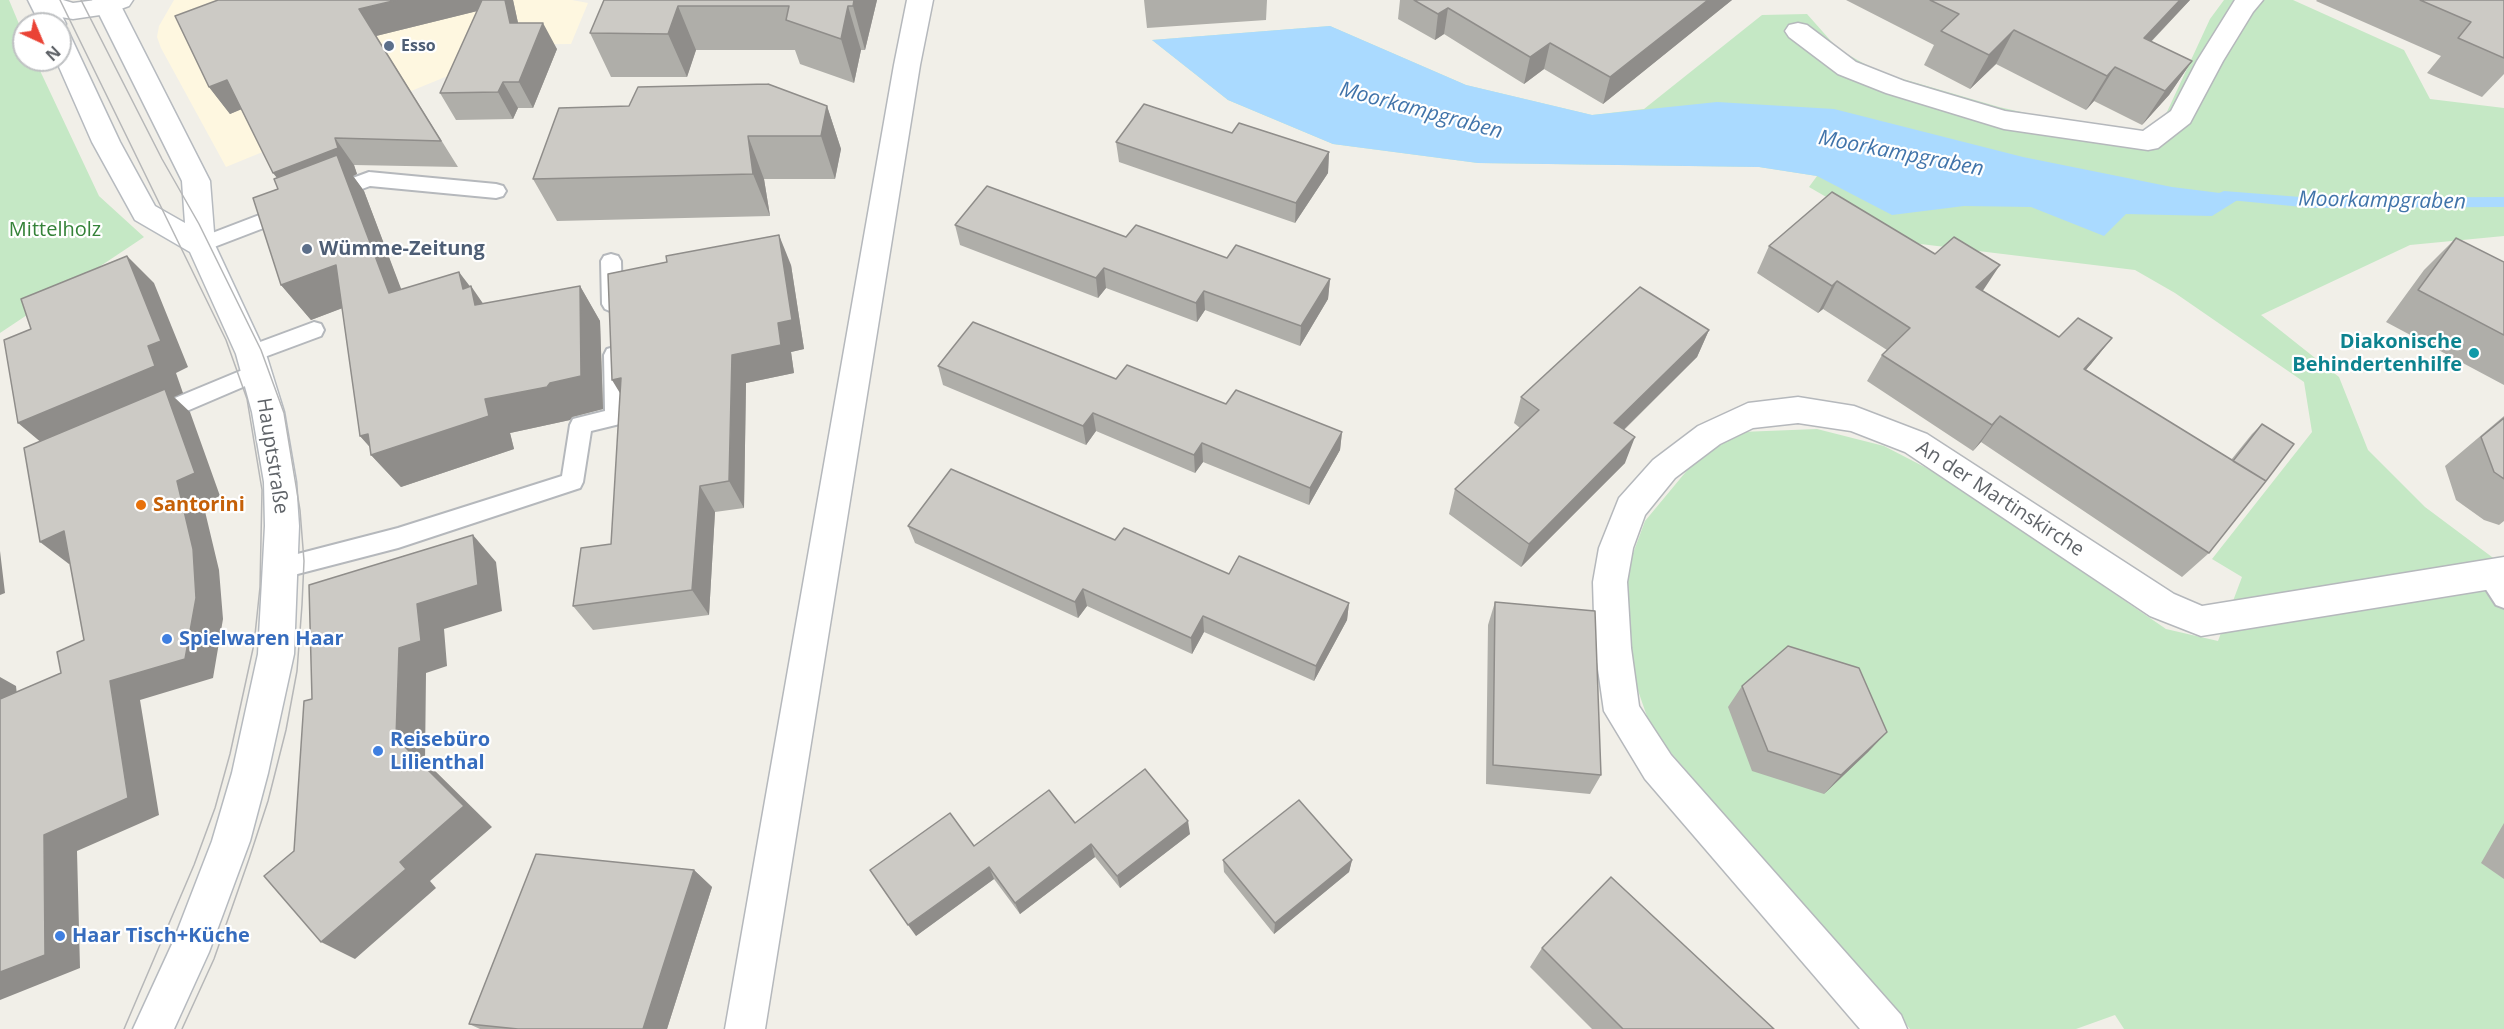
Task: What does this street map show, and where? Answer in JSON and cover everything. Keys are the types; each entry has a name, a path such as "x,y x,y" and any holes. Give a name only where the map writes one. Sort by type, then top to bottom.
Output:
{"street":[{"path":"745,1029 907,65 920,0"},
{"path":"1798,32 1847,68 1896,87 2004,120 2148,141 2181,117 2210,61 2243,7 2250,0"},
{"path":"47,8 81,10 110,2"},
{"name":"Hauptstraße","path":"110,2 196,181 201,245 254,363 268,412 280,482 282,568 276,654 264,714 231,841 189,952 153,1029"},
{"path":"72,66 106,142 145,213 201,245"},
{"name":"An der Martinskirche","path":"1887,1029 1658,767 1622,711 1613,648 1610,582 1616,548 1631,508 1664,469 1709,435 1748,416 1798,410 1854,419 1916,443 2162,605 2201,621 2499,582"}],"lane":[{"path":"201,245 369,178 496,191"},
{"path":"282,568 398,538 572,482 580,425 616,417 611,261"},
{"path":"136,424 314,330"}],"shaded area":[{"path":"174,0 572,0 588,3 571,44 483,45 455,73 226,167 157,37 159,26"}],"green space":[{"name":"Mittelholz","path":"0,0 9,0 14,12 12,12 12,72 41,72 99,196 144,237 0,333"},
{"path":"2224,0 2293,0 2404,50 2430,99 2504,108 2504,236 2410,245 2261,315 2339,377 2368,450 2425,507 2504,566 2504,1029 2124,1029 2115,1015 2076,1029 1910,1029 1652,731 1633,676 1626,572 1645,521 1694,462 1741,432 1817,429 1884,446 1942,476 2166,629 2218,641 2242,577 2212,559 2312,432 2304,382 2175,293 2135,270 1904,242 1809,187 1817,176 1759,167 1478,163 1333,144 1228,100 1152,40 1330,26 1466,85 1592,115 1644,109 1762,15 1807,14 1838,49 1879,72 1999,107 2048,118 2140,133 2166,114 2210,19"}],"water":[{"path":"1330,26 1466,85 1592,115 1717,102 1834,109 2023,157 2172,187 2244,196 2212,216 2126,214 2104,236 2031,207 1964,206 1892,215 1817,176 1759,167 1478,163 1333,144 1228,100 1152,40"}],"building":[{"path":"218,0 397,0 359,9 441,141 335,138 338,148 273,173 227,80 209,87 175,16"},
{"path":"482,0 505,0 510,23 543,23 519,82 503,82 498,92 440,93"},
{"path":"604,0 854,0 853,6 848,6 841,39 786,20 789,6 678,6 668,34 590,33"},
{"path":"1414,0 1708,0 1610,77 1550,43 1530,57 1448,8 1438,14"},
{"path":"1930,0 2180,0 2144,38 2192,61 2165,91 2115,67 2107,76 2014,30 1989,55 1941,31 1959,14"},
{"path":"2420,0 2504,0 2504,58 2458,38 2471,22"},
{"path":"768,84 827,106 821,136 748,136 753,174 533,179 559,108 629,106 638,87"},
{"path":"1144,104 1232,133 1239,123 1329,152 1296,203 1116,142"},
{"path":"337,155 389,293 459,272 463,289 471,286 475,305 580,286 581,376 550,383 547,387 485,399 489,416 371,455 368,434 360,436 336,265 281,285 253,198 278,189 274,179"},
{"path":"987,186 1126,237 1136,225 1227,258 1236,245 1330,279 1301,326 1204,291 1196,303 1104,268 1096,278 955,225"},
{"path":"1832,192 1935,254 1954,237 2000,265 1976,287 2059,337 2078,318 2112,338 2084,369 2266,481 2209,553 2000,416 1992,425 1882,355 1910,328 1837,281 1832,286 1769,246"},
{"path":"779,235 792,320 778,323 781,345 732,355 729,481 700,486 692,590 573,606 581,548 611,544 621,378 612,380 608,274 667,262 666,256"},
{"path":"2456,238 2504,262 2504,335 2418,290"},
{"path":"127,256 161,341 148,346 155,366 18,423 4,340 31,329 21,299"},
{"path":"1640,287 1709,330 1614,423 1635,437 1529,544 1455,489 1539,410 1521,397"},
{"path":"973,322 1116,379 1127,365 1226,404 1236,390 1342,432 1310,488 1202,443 1194,455 1093,413 1083,426 938,366"},
{"path":"165,389 195,473 177,481 193,549 196,598 185,659 110,681 128,798 44,835 45,955 0,972 0,699 61,673 57,652 84,640 64,531 40,542 24,448"},
{"path":"2504,418 2504,479 2494,472 2481,437"},
{"path":"2262,424 2294,444 2266,481 2233,461"},
{"path":"951,469 1115,540 1124,528 1229,574 1239,556 1349,603 1316,666 1203,616 1191,638 1083,589 1075,602 908,526"},
{"path":"473,535 478,585 417,604 421,641 399,648 396,738 464,806 400,862 406,869 321,942 264,876 294,851 304,701 312,699 309,585"},
{"path":"1495,602 1595,611 1601,775 1493,765"},
{"path":"1788,646 1859,668 1887,732 1841,775 1768,751 1742,686"},
{"path":"1145,769 1188,821 1117,876 1091,844 1015,903 989,867 908,925 870,870 950,813 974,846 1049,790 1075,823"},
{"path":"1299,800 1352,860 1275,923 1223,860"},
{"path":"536,854 694,870 643,1029 518,1029 469,1024"},
{"path":"1611,877 1774,1029 1623,1029 1542,948"}],"waterway":[{"name":"Moorkampgraben","path":"2224,196 2313,203 2504,202"}],"tram line":[{"path":"60,0 226,340 247,399 262,490 260,587 254,644 230,754 215,808 194,865 124,1029"},
{"path":"81,0 162,159 199,224 261,350 284,413 300,510 304,561 302,605 297,671 286,730 268,801 249,859 214,959 182,1029"}],"place":[{"name":"Esso","path":"389,46"},
{"name":"Wümme-Zeitung","path":"307,249"},
{"name":"Diakonische Behindertenhilfe","path":"2474,353"},
{"name":"Santorini","path":"141,505"},
{"name":"Spielwaren Haar","path":"167,639"},
{"name":"Reisebüro Lilienthal","path":"378,751"},
{"name":"Haar Tisch+Küche","path":"60,936"}]}
